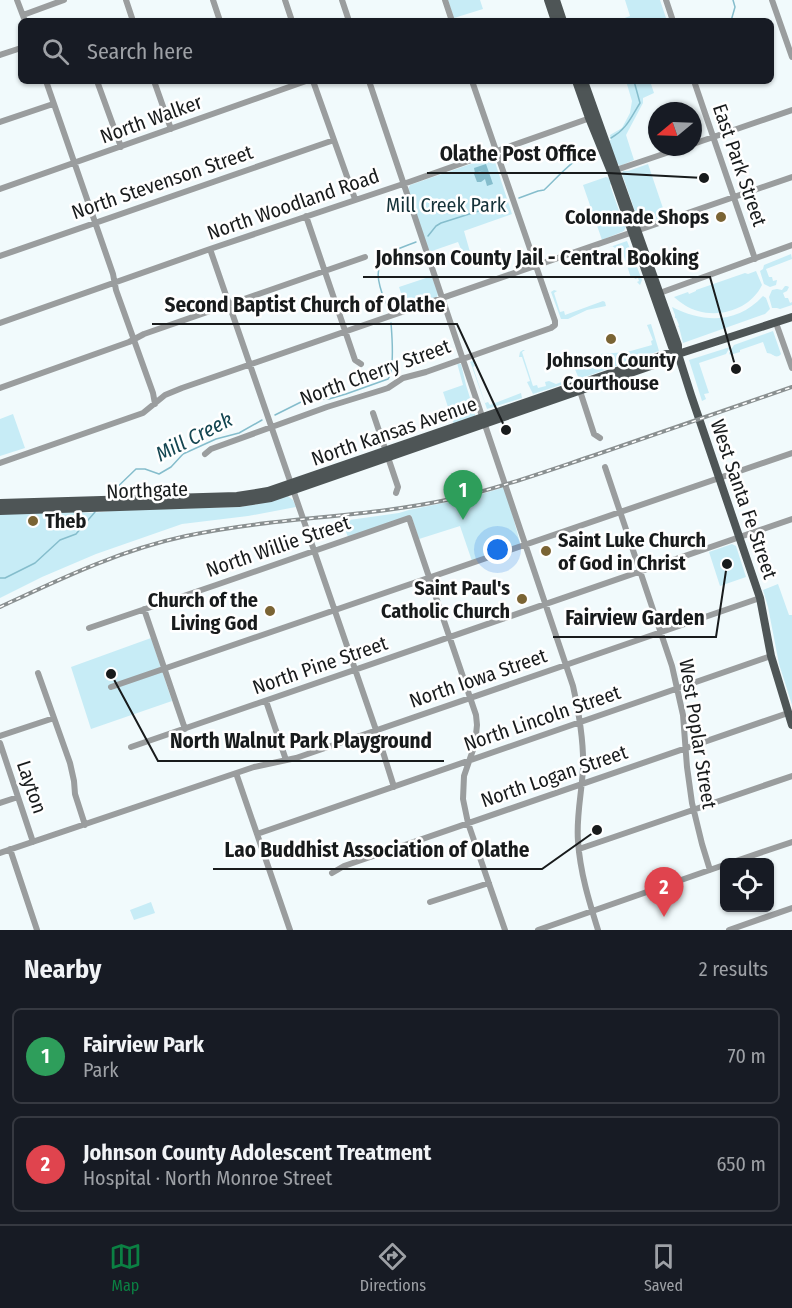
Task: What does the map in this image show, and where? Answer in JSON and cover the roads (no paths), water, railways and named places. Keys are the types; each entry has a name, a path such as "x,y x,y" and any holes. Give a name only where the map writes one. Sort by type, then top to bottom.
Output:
{"main road":[{"path":"548,0 554,18"},
{"path":"556,0 562,18"},
{"path":"577,84 592,117"},
{"path":"585,84 592,117"},
{"name":"West Santa Fe Street","path":"592,117 678,345 678,354 760,598 771,657 792,724"},
{"name":"North Kansas Avenue","path":"292,487 792,317"},
{"name":"Northgate","path":"0,503 237,496 292,487"},
{"name":"Northgate","path":"0,511 239,503 271,498 292,487"}],"street":[{"path":"18,0 24,18 64,0"},
{"path":"126,0 132,18"},
{"path":"213,0 219,18"},
{"path":"285,0 290,18"},
{"path":"342,0 348,18"},
{"path":"445,0 451,18"},
{"path":"666,0 672,18"},
{"path":"772,0 792,57"},
{"path":"0,55 18,49"},
{"path":"47,84 155,404"},
{"path":"98,84 121,147"},
{"path":"155,84 171,129"},
{"name":"North Walker","path":"0,189 298,84"},
{"path":"315,84 355,199"},
{"path":"370,84 573,686 583,748 578,810 581,871 598,930"},
{"path":"473,84 536,266"},
{"name":"East Park Street","path":"695,84 755,259"},
{"path":"0,122 53,104"},
{"path":"702,141 792,110"},
{"name":"North Woodland Road","path":"0,323 592,117"},
{"name":"North Stevenson Street","path":"0,256 334,140"},
{"path":"614,171 658,156"},
{"path":"0,463 133,417 148,410 165,394 792,177"},
{"path":"306,216 355,360 361,364"},
{"path":"657,294 792,245"},
{"path":"210,249 394,787"},
{"path":"0,388 129,342 144,334 365,257"},
{"name":"North Cherry Street","path":"205,454 272,427 388,388 403,378 551,328 556,323 536,266"},
{"path":"776,323 792,368"},
{"path":"579,388 594,434 600,438"},
{"path":"373,413 398,487 396,493"},
{"path":"111,687 792,453"},
{"name":"West Poplar Street","path":"605,467 662,632 678,689 694,811 710,870"},
{"name":"North Willie Street","path":"89,628 410,518 430,578"},
{"name":"North Pine Street","path":"131,747 792,519"},
{"path":"430,578 476,715 476,744 464,776 463,800 468,823 505,930"},
{"name":"North Iowa Street","path":"0,853 254,767 286,760 376,730 760,598"},
{"path":"144,609 185,729"},
{"name":"North Lincoln Street","path":"257,834 771,657"},
{"path":"38,673 70,763 75,794 85,825"},
{"path":"266,701 286,760"},
{"name":"North Logan Street","path":"332,873 344,866 788,713"},
{"path":"0,736 54,718"},
{"name":"Layton","path":"0,744 33,842"},
{"path":"236,773 290,930"},
{"path":"579,849 792,776"},
{"path":"0,803 18,797"},
{"path":"745,858 792,842"},
{"path":"10,849 37,930"},
{"path":"538,930 720,866"},
{"path":"430,902 489,883"},
{"path":"729,930 792,908"}],"waterway":[{"name":"Mill Creek","path":"732,18 735,7 733,0"},
{"name":"Mill Creek","path":"611,138 625,127 640,103 635,84"},
{"name":"Mill Creek","path":"519,198 544,190 580,157 594,151"},
{"name":"Mill Creek","path":"428,236 441,223 507,202"},
{"name":"Mill Creek","path":"388,310 378,277 381,263 394,251 416,242"},
{"name":"Mill Creek","path":"275,415 301,402 329,399 388,379 392,360 391,323"},
{"name":"Mill Creek","path":"107,497 136,469 145,469 159,474 171,467 183,454 216,439 239,433 262,420"},
{"name":"Mill Creek","path":"0,578 5,578 35,563 60,540 76,534 95,512"}],"railway":[{"path":"0,607 91,566 162,542 219,530 385,510 469,495 541,473 792,387"}],"place":[{"name":"Olathe Post Office","path":"704,178"},
{"name":"Colonnade Shops","path":"721,217"},
{"name":"Johnson County Courthouse","path":"611,339"},
{"name":"Johnson County Jail - Central Booking","path":"736,369"},
{"name":"Second Baptist Church of Olathe","path":"506,430"},
{"name":"Fairview Park","path":"463,520"},
{"name":"Theb","path":"33,521"},
{"name":"Saint Luke Church of God in Christ","path":"546,551"},
{"name":"Fairview Garden","path":"727,564"},
{"name":"Saint Paul's Catholic Church","path":"522,599"},
{"name":"Church of the Living God","path":"270,611"},
{"name":"North Walnut Park Playground","path":"111,674"},
{"name":"Lao Buddhist Association of Olathe","path":"597,830"},
{"name":"Johnson County Adolescent Treatment","path":"664,917"}],"park label":[{"name":"Mill Creek Park","path":"446,205"}]}
